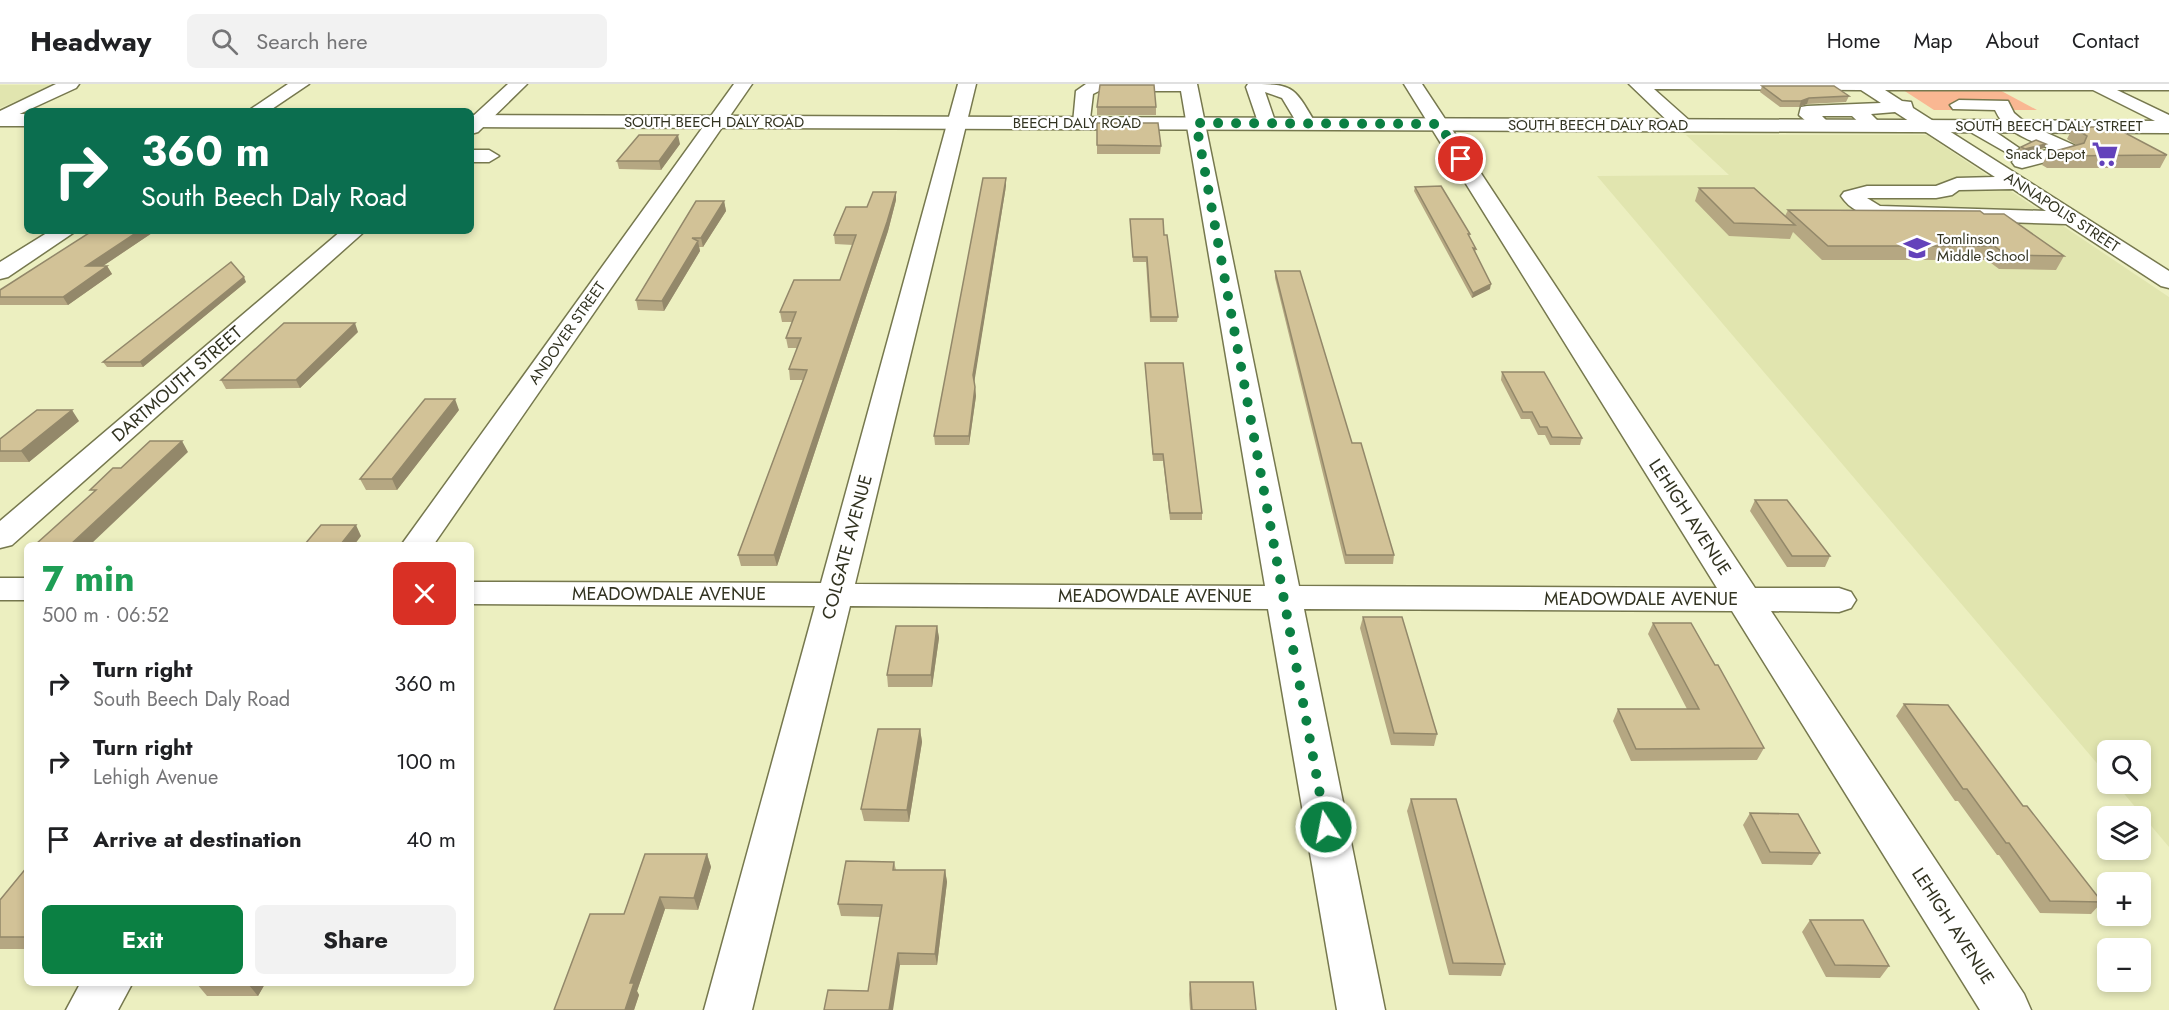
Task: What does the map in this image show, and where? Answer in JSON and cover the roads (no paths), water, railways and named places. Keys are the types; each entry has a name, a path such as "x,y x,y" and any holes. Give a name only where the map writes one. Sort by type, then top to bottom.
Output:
{"street":[{"path":"0,119 70,84"},
{"path":"262,108 300,84"},
{"path":"474,123 518,84"},
{"name":"ANDOVER STREET","path":"419,542 743,84"},
{"name":"COLGATE AVENUE","path":"728,1010 967,84"},
{"name":"LEHIGH AVENUE","path":"1413,84 2007,1010"},
{"path":"1638,84 2169,85"},
{"path":"1638,84 1683,125"},
{"name":"ANNAPOLIS STREET","path":"1864,84 1961,147 2026,151 2018,183 2169,280"},
{"path":"2092,84 2169,124"},
{"path":"1082,123 1085,91 1096,86 1189,85 1360,1010"},
{"path":"2135,85 2169,101"},
{"path":"1267,124 1255,87 1278,86 1290,93 1307,124"},
{"path":"1822,125 1808,115 1807,111 1854,111 1860,107 2002,105 2003,112 2018,126 2026,151"},
{"path":"1854,111 1874,125"},
{"path":"0,119 24,120"},
{"name":"SOUTH BEECH DALY ROAD","path":"474,124 958,123"},
{"name":"BEECH DALY ROAD","path":"958,123 1196,123"},
{"name":"SOUTH BEECH DALY ROAD","path":"1196,123 1929,126"},
{"name":"SOUTH BEECH DALY STREET","path":"1929,126 2169,124"},
{"path":"1974,126 2026,151"},
{"path":"2018,183 1957,184 1945,191 1867,192 1851,196 1867,209 1880,212 2071,218"},
{"path":"1957,184 2000,214"},
{"path":"0,272 60,234"},
{"name":"DARTMOUTH STREET","path":"0,538 351,234"},
{"path":"0,589 24,589"},
{"name":"MEADOWDALE AVENUE","path":"474,592 1839,600"},
{"path":"90,1010 106,986"}],"place":[{"name":"Snack Depot","path":"2105,154"},
{"name":"Tomlinson Middle School","path":"1917,248"}]}
